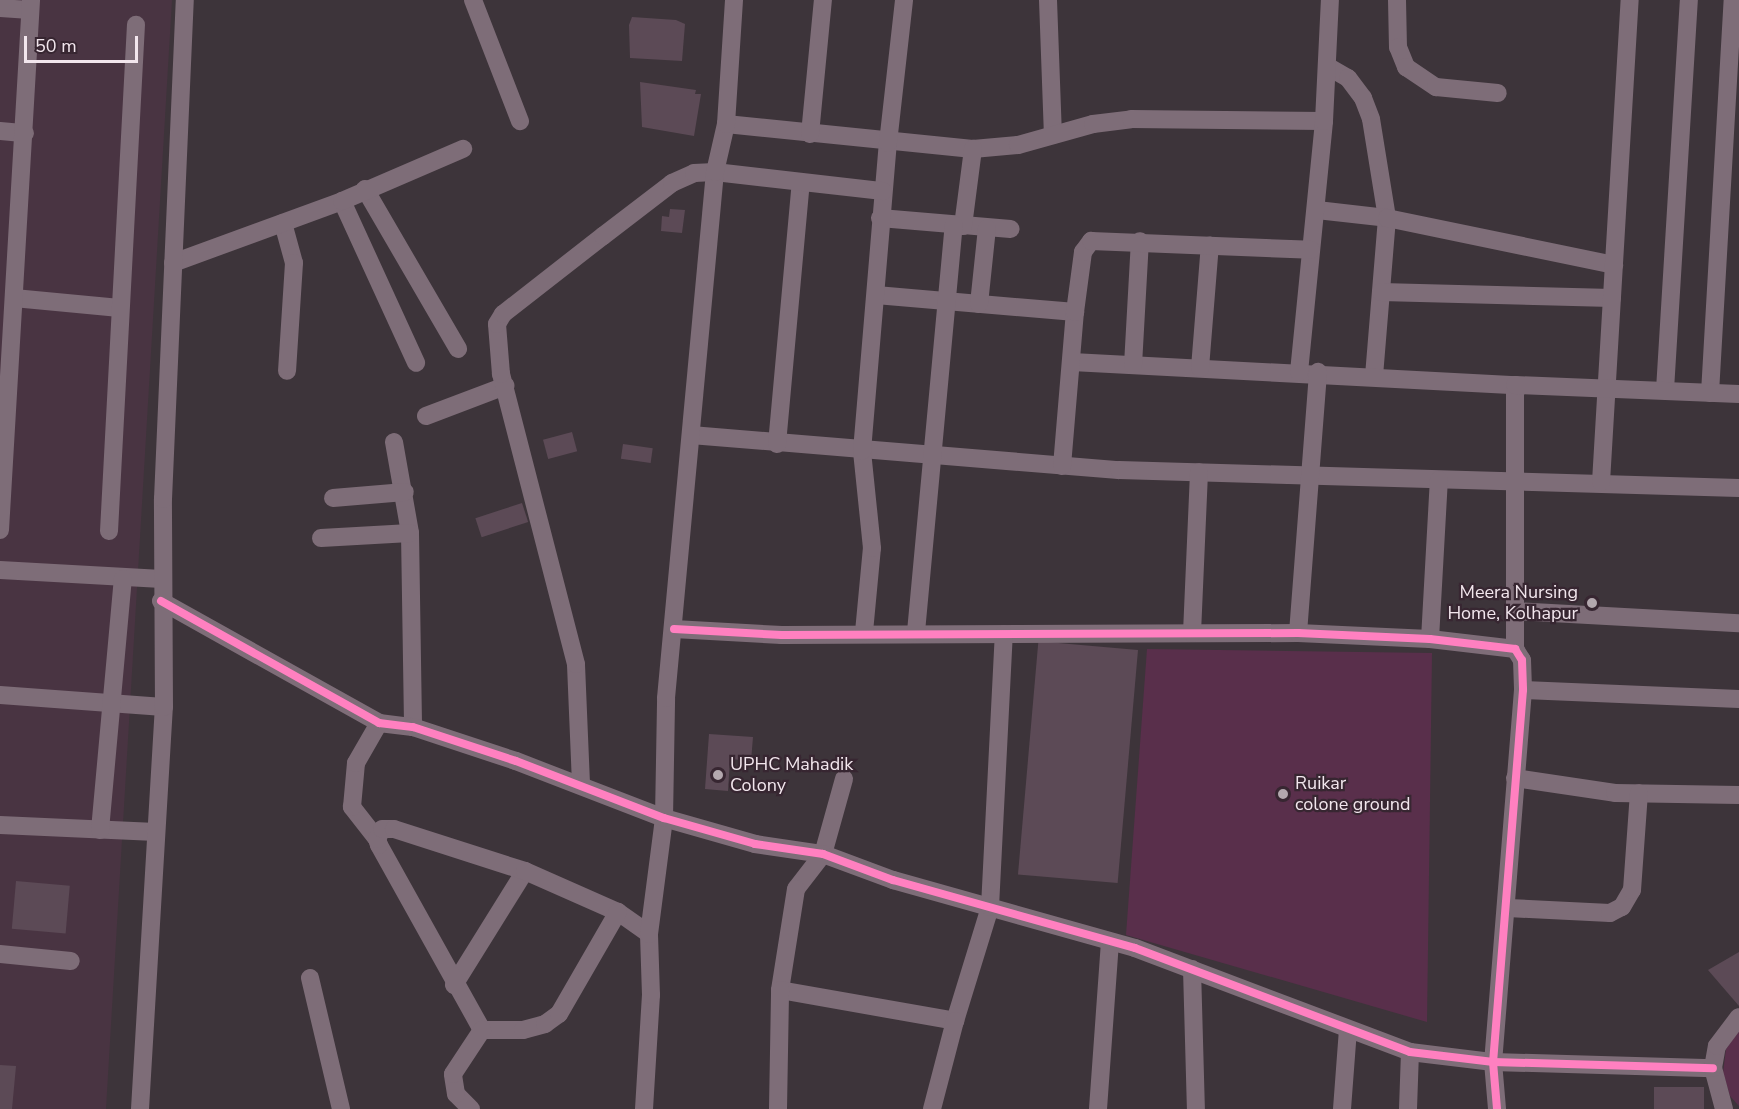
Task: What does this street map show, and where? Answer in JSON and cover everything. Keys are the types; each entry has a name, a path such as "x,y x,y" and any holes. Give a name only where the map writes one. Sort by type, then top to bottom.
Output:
{"street":[{"path":"140,1109 164,707 161,601 185,0"},
{"path":"473,0 520,121"},
{"path":"644,1109 651,995 649,934 664,818 666,698 715,171 726,124 734,0"},
{"path":"810,134 823,0"},
{"path":"864,632 872,549 862,451 876,296 880,219 904,0"},
{"path":"1048,0 1053,135"},
{"path":"1299,372 1317,210 1330,0"},
{"path":"1397,0 1398,47 1406,67 1436,87 1498,93"},
{"path":"1601,482 1604,389 1612,298 1630,0"},
{"path":"1665,390 1689,0"},
{"path":"1710,393 1733,0"},
{"path":"0,8 31,5 25,133 7,239 14,298 7,318 0,530"},
{"path":"109,531 136,25"},
{"path":"1327,66 1348,78 1363,98 1371,119 1387,218 1374,375"},
{"path":"726,124 888,143 973,149 1018,145 1053,135 1131,119 1324,122"},
{"path":"0,131 25,133"},
{"path":"173,263 342,201 365,189 463,149"},
{"path":"916,632 935,456 948,301 973,149"},
{"path":"581,784 576,664 505,386 495,337 503,314 672,183 694,173 715,171 883,191"},
{"path":"777,444 801,182"},
{"path":"365,189 458,349"},
{"path":"342,201 416,363"},
{"path":"1317,210 1387,218 1614,265"},
{"path":"880,219 1011,229"},
{"path":"283,223 294,263 287,371"},
{"path":"979,304 987,228"},
{"path":"1062,466 1075,312 1086,246 1101,239 1311,250"},
{"path":"1133,365 1140,241"},
{"path":"1200,368 1210,244"},
{"path":"1381,291 1612,298"},
{"path":"876,296 1075,312"},
{"path":"14,298 120,308"},
{"path":"1072,362 1318,372 1515,385 1739,394"},
{"path":"1298,633 1318,372"},
{"path":"1497,1109 1493,1062 1508,908 1507,854 1523,690 1522,660 1515,649 1514,611 1517,483 1515,385"},
{"path":"426,416 505,386"},
{"path":"690,435 1062,466 1517,483 1601,482 1739,488"},
{"path":"394,442 405,492 410,532 413,727"},
{"path":"1192,633 1199,472"},
{"path":"1430,639 1439,480"},
{"path":"333,498 405,492"},
{"path":"321,538 410,532"},
{"path":"0,570 123,579 162,579"},
{"path":"100,830 123,579"},
{"path":"161,601 379,723 413,727 581,784 664,818 755,844 823,854 893,880 1110,941 1192,969 1410,1052 1493,1062 1713,1068"},
{"path":"1514,611 1739,623"},
{"path":"674,629 782,635 864,632 1298,633 1430,639 1515,649"},
{"path":"932,1109 955,1021 990,907 1004,634"},
{"path":"1523,690 1739,699"},
{"path":"0,695 164,707"},
{"path":"379,723 356,763 352,807 377,839 454,985 482,1030"},
{"path":"1515,778 1639,792 1739,795"},
{"path":"778,1109 780,990 796,889 823,854 844,779"},
{"path":"1508,908 1610,913 1622,907 1632,890 1639,792"},
{"path":"0,825 156,832"},
{"path":"377,839 382,829 394,829 525,871 618,912 649,934"},
{"path":"454,985 525,871"},
{"path":"482,1030 523,1030 545,1024 559,1014 618,912"},
{"path":"1098,1109 1110,941"},
{"path":"0,954 71,961"},
{"path":"1192,969 1196,1109"},
{"path":"310,978 341,1109"},
{"path":"780,990 955,1021"},
{"path":"1724,1109 1713,1068 1717,1046 1739,1017"},
{"path":"1342,1109 1348,1029"},
{"path":"471,1109 456,1094 453,1074 482,1030"},
{"path":"1408,1109 1410,1052"}],"shaded area":[{"path":"0,0 172,0 106,1109 0,1109"},
{"name":"Ruikar colone ground","path":"1147,649 1432,653 1427,1022 1126,935"},
{"path":"1739,1031 1739,1106 1730,1096 1723,1073 1726,1049"}],"building":[{"path":"632,17 676,20 685,24 682,61 630,58 629,25"},
{"path":"640,82 696,90 695,94 701,94 694,136 642,127"},
{"path":"670,209 685,210 682,233 661,231 662,216 669,217"},
{"path":"572,432 577,451 548,459 543,440"},
{"path":"623,444 653,448 651,463 621,459"},
{"path":"522,503 528,522 482,537 475,518"},
{"path":"1038,641 1138,650 1118,883 1018,874"},
{"name":"UPHC Mahadik Colony","path":"709,734 753,737 751,761 730,759 728,791 705,789"},
{"path":"16,881 70,886 66,934 12,929"},
{"path":"1739,952 1739,1006 1708,970"},
{"path":"0,1065 16,1066 12,1109 0,1109"},
{"path":"1654,1087 1704,1087 1704,1109 1654,1109"}],"cycle path":[{"path":"161,601 379,723 413,727 516,761 664,818 755,844 823,854 893,880 1135,948 1410,1052 1493,1062 1713,1068"},
{"path":"674,629 782,635 1298,633 1430,639 1515,649 1522,660 1523,690 1493,1062 1497,1109"}],"place":[{"name":"Meera Nursing Home, Kolhapur","path":"1592,603"},
{"name":"UPHC Mahadik Colony","path":"718,775"},
{"name":"Ruikar colone ground","path":"1283,794"}]}
